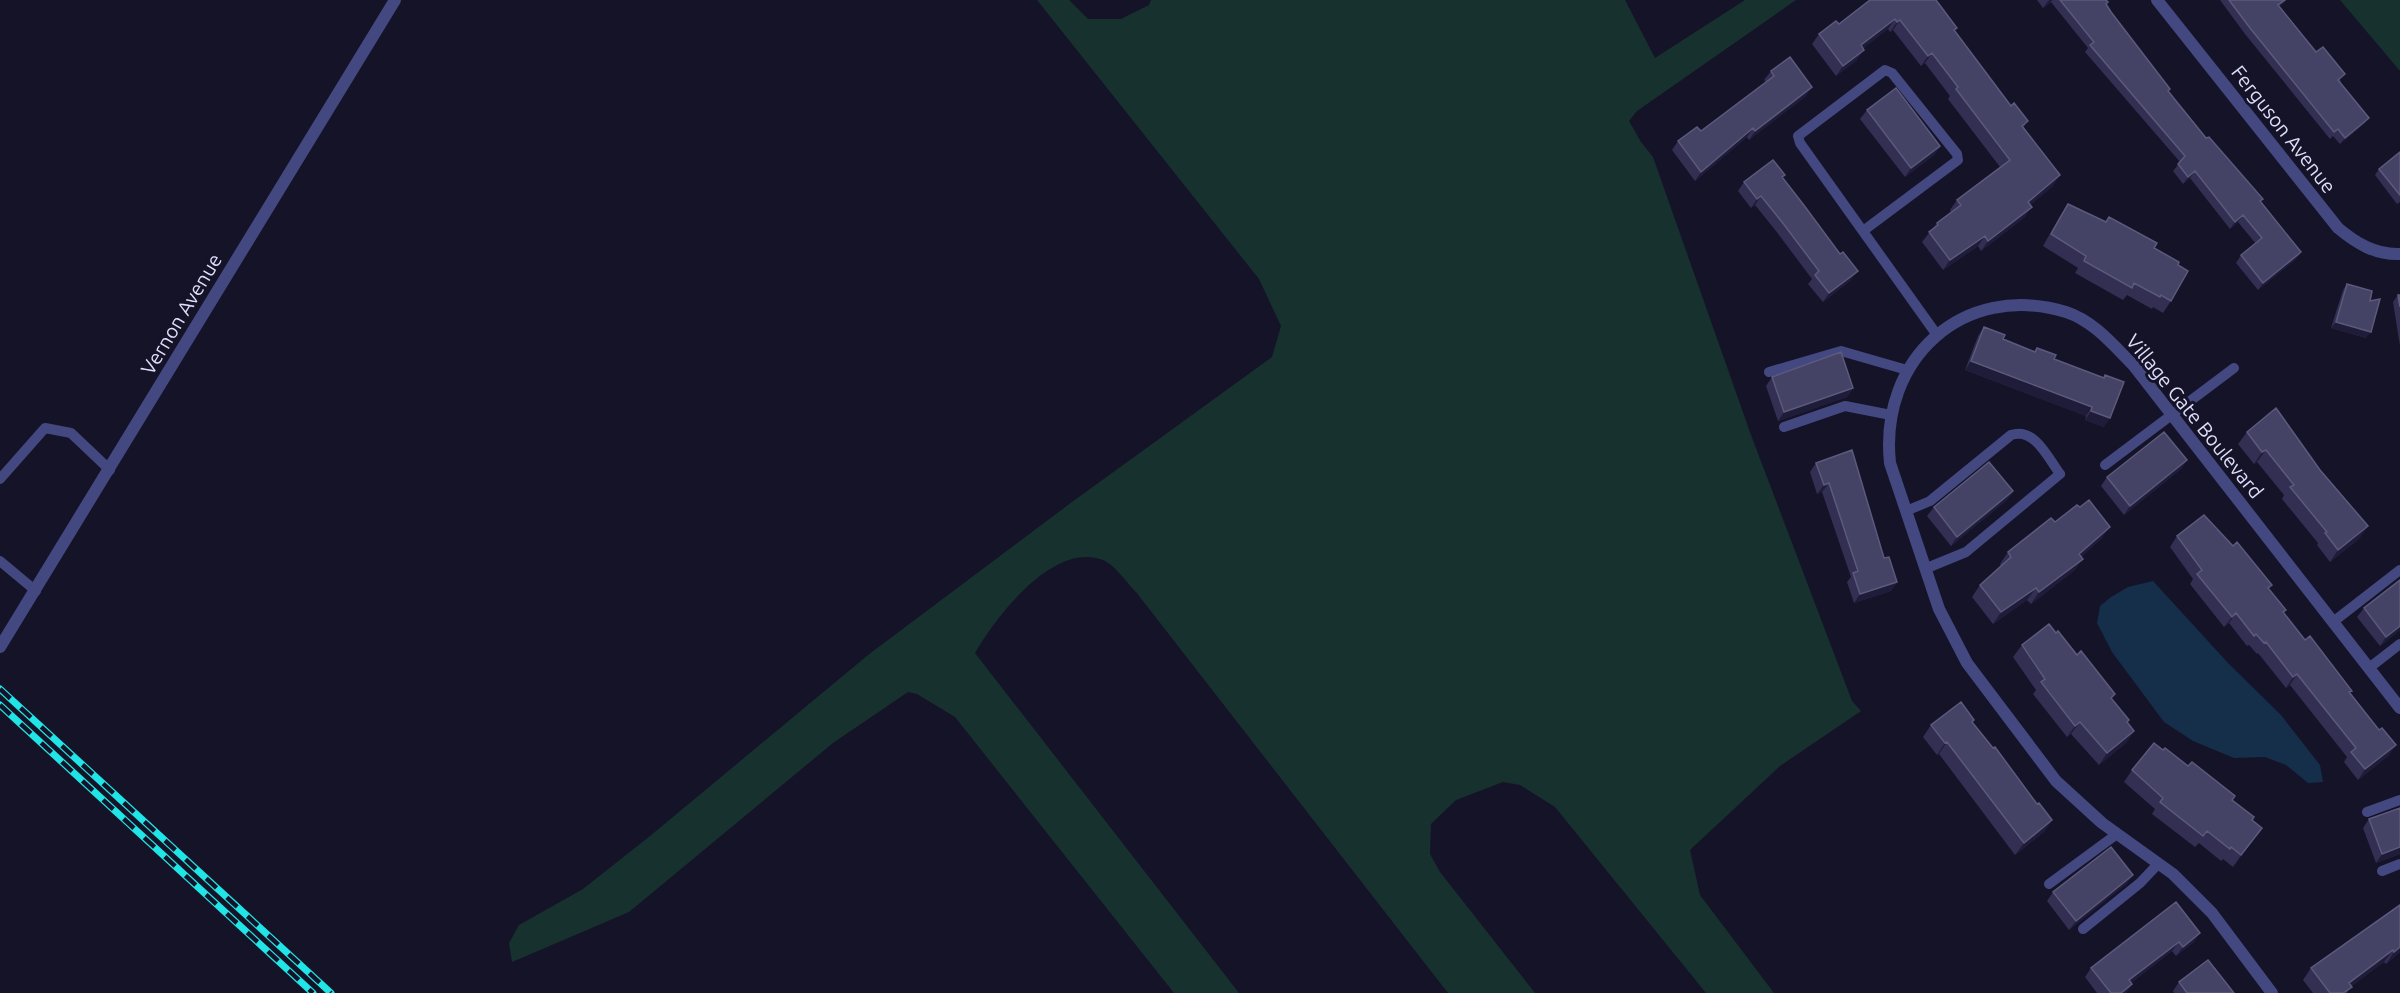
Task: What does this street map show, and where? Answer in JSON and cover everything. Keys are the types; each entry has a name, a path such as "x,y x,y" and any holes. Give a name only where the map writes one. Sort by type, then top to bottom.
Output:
{"street":[{"name":"Vernon Avenue","path":"0,647 395,0"},
{"name":"Ferguson Avenue","path":"2157,0 2338,228 2353,241 2371,250 2400,254"},
{"name":"Village Gate Boulevard","path":"2272,993 2212,914 2173,874 2116,834 2056,781 1966,663 1943,619 1890,463 1888,444 1891,415 1907,370 1938,335 1959,320 1999,307 2022,306 2068,313 2091,324 2113,344 2172,415 2400,708"}],"lane":[{"path":"1863,231 1958,160 1957,154 1892,73 1885,70 1798,136 1800,143 1863,231 1938,335"},
{"path":"1769,372 1841,351 1907,370"},
{"path":"2105,465 2234,368"},
{"path":"1784,427 1845,406 1891,415"},
{"path":"0,479 45,428 71,433 110,470"},
{"path":"1906,511 1930,501 2010,435 2021,432 2031,435 2060,474 1966,552 1927,568"},
{"path":"0,561 36,591"},
{"path":"2333,622 2400,570"},
{"path":"2369,668 2400,644"},
{"path":"2367,813 2400,800"},
{"path":"2049,884 2116,834"},
{"path":"2083,929 2140,883 2158,864"},
{"path":"2382,871 2400,864"}],"green space":[{"path":"1037,0 1069,0 1088,19 1121,19 1149,5 1151,0 1625,0 1655,58 1745,0 1796,0 1637,111 1629,121 1653,157 1751,435 1852,701 1861,711 1780,766 1690,850 1700,895 1774,993 1706,993 1555,807 1520,785 1503,782 1456,800 1431,824 1430,854 1440,872 1535,993 1448,993 1136,592 1107,562 1084,557 1065,561 1029,585 997,620 975,653 1239,993 1174,993 955,717 917,694 908,692 833,743 629,912 512,962 509,943 519,925 583,889 868,655 1072,502 1272,357 1281,326 1259,279"},
{"path":"2340,0 2400,0 2400,71"}],"water":[{"path":"2153,581 2229,664 2281,715 2320,765 2323,782 2308,783 2286,765 2265,757 2234,758 2193,741 2164,722 2112,652 2097,623 2100,606 2111,597 2128,587"}],"building":[{"path":"1870,0 1936,0 1957,28 1954,30 2011,106 2014,103 2028,121 2022,126 2060,175 2028,202 2032,207 1988,241 1985,236 1950,260 1929,232 1961,205 1957,200 2010,160 1956,89 1958,87 1932,53 1928,56 1900,20 1897,22 1895,19 1861,45 1864,50 1843,66 1819,34 1836,21 1839,24"},
{"path":"2060,0 2106,0 2108,2 2106,4 2111,12 2170,89 2168,91 2206,138 2209,137 2263,199 2260,201 2301,252 2263,283 2241,255 2262,238 2243,215 2235,222 2195,171 2188,177 2178,164 2185,156 2090,45 2094,42"},
{"path":"2229,0 2285,0 2278,5 2316,52 2323,47 2345,74 2338,80 2369,118 2345,138 2338,129 2334,132"},
{"path":"1790,57 1812,87 1755,131 1753,128 1701,172 1678,141 1697,127 1701,131 1774,76 1771,71"},
{"path":"1896,88 1940,146 1911,168 1867,110"},
{"path":"2400,152 2400,195 2379,169"},
{"path":"1773,160 1785,175 1782,177 1840,254 1843,252 1858,271 1829,293 1815,275 1819,271 1782,222 1761,196 1757,199 1744,182"},
{"path":"2068,204 2106,222 2109,217 2157,243 2154,248 2179,262 2178,265 2188,271 2171,301 2134,283 2132,288 2084,261 2086,256 2051,234"},
{"path":"2347,284 2372,291 2370,301 2380,299 2371,332 2336,322"},
{"path":"1984,327 2005,335 2003,339 2035,352 2037,348 2056,355 2054,359 2104,378 2105,375 2124,382 2110,418 2091,411 2092,407 1971,361"},
{"path":"1841,352 1853,388 1784,412 1772,377"},
{"path":"2276,408 2320,470 2368,526 2338,550 2325,533 2327,532 2290,487 2294,485 2266,450 2262,452 2247,432"},
{"path":"2164,432 2187,460 2130,506 2107,477"},
{"path":"1852,450 1884,558 1889,557 1897,582 1860,594 1853,573 1858,571 1829,483 1824,485 1816,463"},
{"path":"1989,462 2013,491 1957,537 1934,507"},
{"path":"2089,500 2110,527 2079,554 2083,559 2039,592 2036,588 2001,612 1980,585 2011,557 2008,552 2051,518 2055,522 2077,505 2080,507"},
{"path":"2204,515 2233,546 2237,542 2272,585 2268,588 2286,610 2283,612 2305,640 2310,636 2352,691 2349,692 2379,730 2382,728 2396,745 2365,769 2351,752 2356,748 2297,674 2293,677 2266,642 2264,643 2256,634 2254,636 2236,613 2232,617 2197,574 2202,570 2177,536"},
{"path":"2400,580 2400,626 2386,637 2364,608"},
{"path":"2049,624 2056,633 2058,631 2077,655 2081,651 2115,694 2111,698 2129,720 2127,722 2134,731 2107,753 2080,722 2075,726 2041,682 2045,679 2022,645"},
{"path":"1961,702 1974,720 1972,722 1993,748 1995,747 2037,804 2039,803 2052,820 2024,843 1947,742 1945,743 1931,725"},
{"path":"2154,743 2163,750 2165,748 2188,766 2192,762 2235,796 2232,800 2254,817 2252,820 2262,828 2241,855 2207,831 2203,836 2160,802 2163,798 2132,770"},
{"path":"2400,808 2400,847 2382,854 2369,819"},
{"path":"2111,847 2133,875 2076,921 2053,892"},
{"path":"2176,902 2200,933 2183,947 2179,942 2129,980 2132,984 2121,993 2111,993 2091,968"},
{"path":"2400,905 2400,947 2349,983 2352,987 2343,993 2330,993 2311,968"},
{"path":"2208,960 2234,993 2187,993 2179,982"}],"railway":[{"path":"0,689 331,993"},
{"path":"0,705 313,993"}]}
